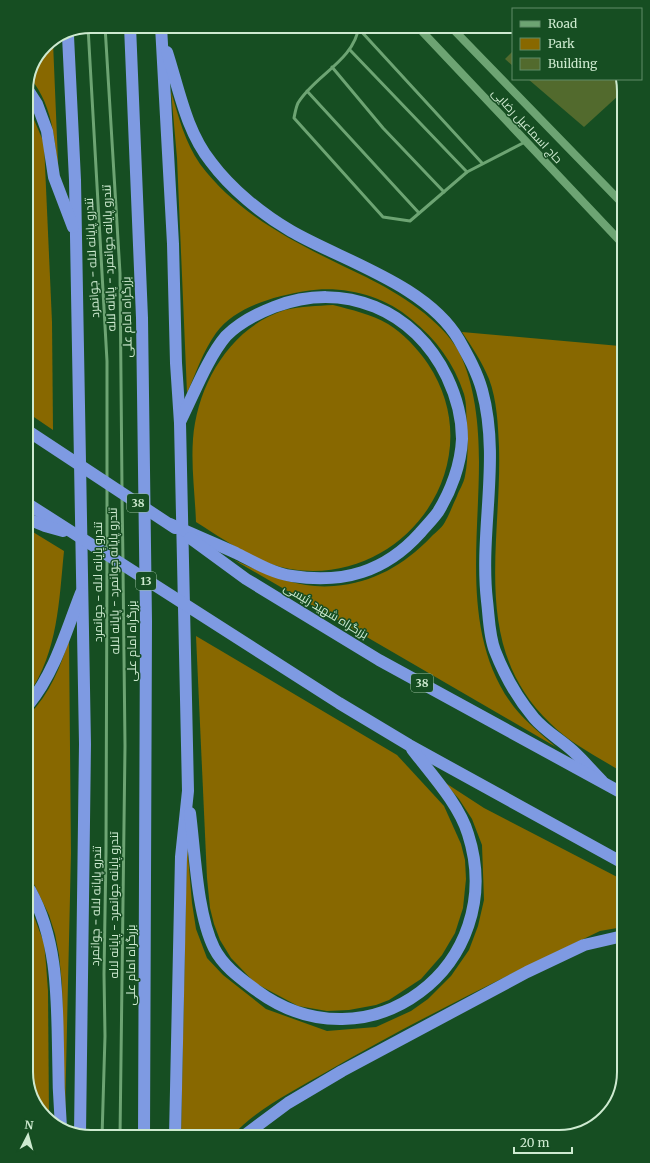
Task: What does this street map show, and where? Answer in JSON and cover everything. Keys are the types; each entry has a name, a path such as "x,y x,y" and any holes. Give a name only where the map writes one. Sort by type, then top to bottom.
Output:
{"highway":[{"name":"بزرگراه امام علی","path":"130,33 141,290 146,621 144,1130"},
{"path":"161,33 180,423 188,791 206,929 215,950 233,973 265,997 286,1009 316,1017 340,1019 366,1017 388,1011 408,1001 441,973 454,956 469,925 475,903 476,873 468,832 448,797 409,745"},
{"path":"162,33 194,137 211,163 234,188 260,210 290,230 400,286 435,311 457,336 472,364 482,390 489,428 490,472 484,574 494,648 517,693 535,720 573,751 602,781"},
{"path":"68,38 75,180 85,744 80,1129"},
{"path":"33,98 37,104 47,131 54,177 75,233"},
{"path":"170,524 260,566 290,576 322,579 349,576 384,564 408,547 438,513 454,478 459,460 462,439 459,407 452,388 429,347 400,320 378,308 357,301 337,298 310,298 285,303 243,321 226,337 216,351 180,423"},
{"name":"بزرگراه شهید رئیسی","path":"33,434 170,524 246,579 379,660 617,790"},
{"path":"33,507 339,703 409,745 617,859"},
{"path":"33,521 71,533"},
{"path":"33,699 40,691 53,665 83,588"},
{"path":"175,1130 181,857 188,791"},
{"path":"33,896 45,922 50,938 54,970 61,1121"},
{"path":"252,1130 288,1103 342,1071 527,972 584,945 617,937"}],"main road":[{"name":"حاج اسماعیل رضایی","path":"424,33 617,238"},
{"name":"حاج اسماعیل رضایی","path":"457,33 617,198"}],"lane":[{"name":"تندرو پایانه لاله - جوانمرد","path":"88,33 107,361 105,1036 102,1130"},
{"name":"تندرو پایانه جوانمرد - پایانه لاله","path":"105,33 120,273 125,746 120,1130"},
{"path":"357,33 350,50 307,91 297,104 294,118 383,217 410,221 466,172 482,163 512,150 525,142"},
{"path":"364,33 482,163"},
{"path":"350,50 466,172"},
{"path":"332,67 384,128 444,192"},
{"path":"307,91 419,213"}],"green space":[{"path":"53,47 59,186 53,129 45,102 34,83 37,69 43,59"},
{"path":"171,91 182,129 195,156 216,183 235,201 276,230 298,243 405,299 431,318 442,329 459,352 469,378 477,420 479,462 476,557 477,589 480,620 486,651 497,680 514,707 529,723 556,747 234,560 295,583 320,586 334,586 362,581 375,577 399,564 421,547 443,525 463,484 468,452 466,402 455,372 443,352 436,343 411,319 388,304 375,298 334,289 306,291 270,299 245,309 234,316 224,324 211,340 187,393 177,158"},
{"path":"33,117 44,143 52,322 53,430 33,416"},
{"path":"333,305 361,313 388,324 415,347 428,364 446,402 450,440 443,477 426,511 401,539 369,559 331,570 290,569 265,562 241,550 196,522 192,460 196,419 201,398 209,379 233,344 248,330 265,318 285,310"},
{"path":"462,332 617,346 617,769 558,731 525,693 509,661 499,628 496,593 495,557 499,484 498,421 492,387 477,355"},
{"path":"33,532 64,551 56,625 52,643 39,678 33,688"},
{"path":"196,636 397,755 444,806 461,844 465,860 466,879 463,908 455,933 442,955 421,979 389,1000 376,1005 349,1010 327,1011 298,1006 255,983 231,958 220,940 210,908 207,878"},
{"path":"69,640 71,853 65,1114 62,984 59,955 55,934 49,915 33,882 33,710 49,689"},
{"path":"444,782 484,808 617,877 617,928 600,931 428,1016 290,1092 254,1116 238,1130 181,1130 187,844 192,903 196,929 207,958 223,975 266,1009 327,1031 376,1027 411,1011 428,999 451,976 469,950 478,926 484,900 482,845 472,819 459,799"},
{"path":"33,914 44,943 48,991 49,1112 37,1094 33,1072"}],"building":[{"path":"512,52 512,65 505,59"},
{"path":"529,80 616,80 617,97 584,127"}]}
